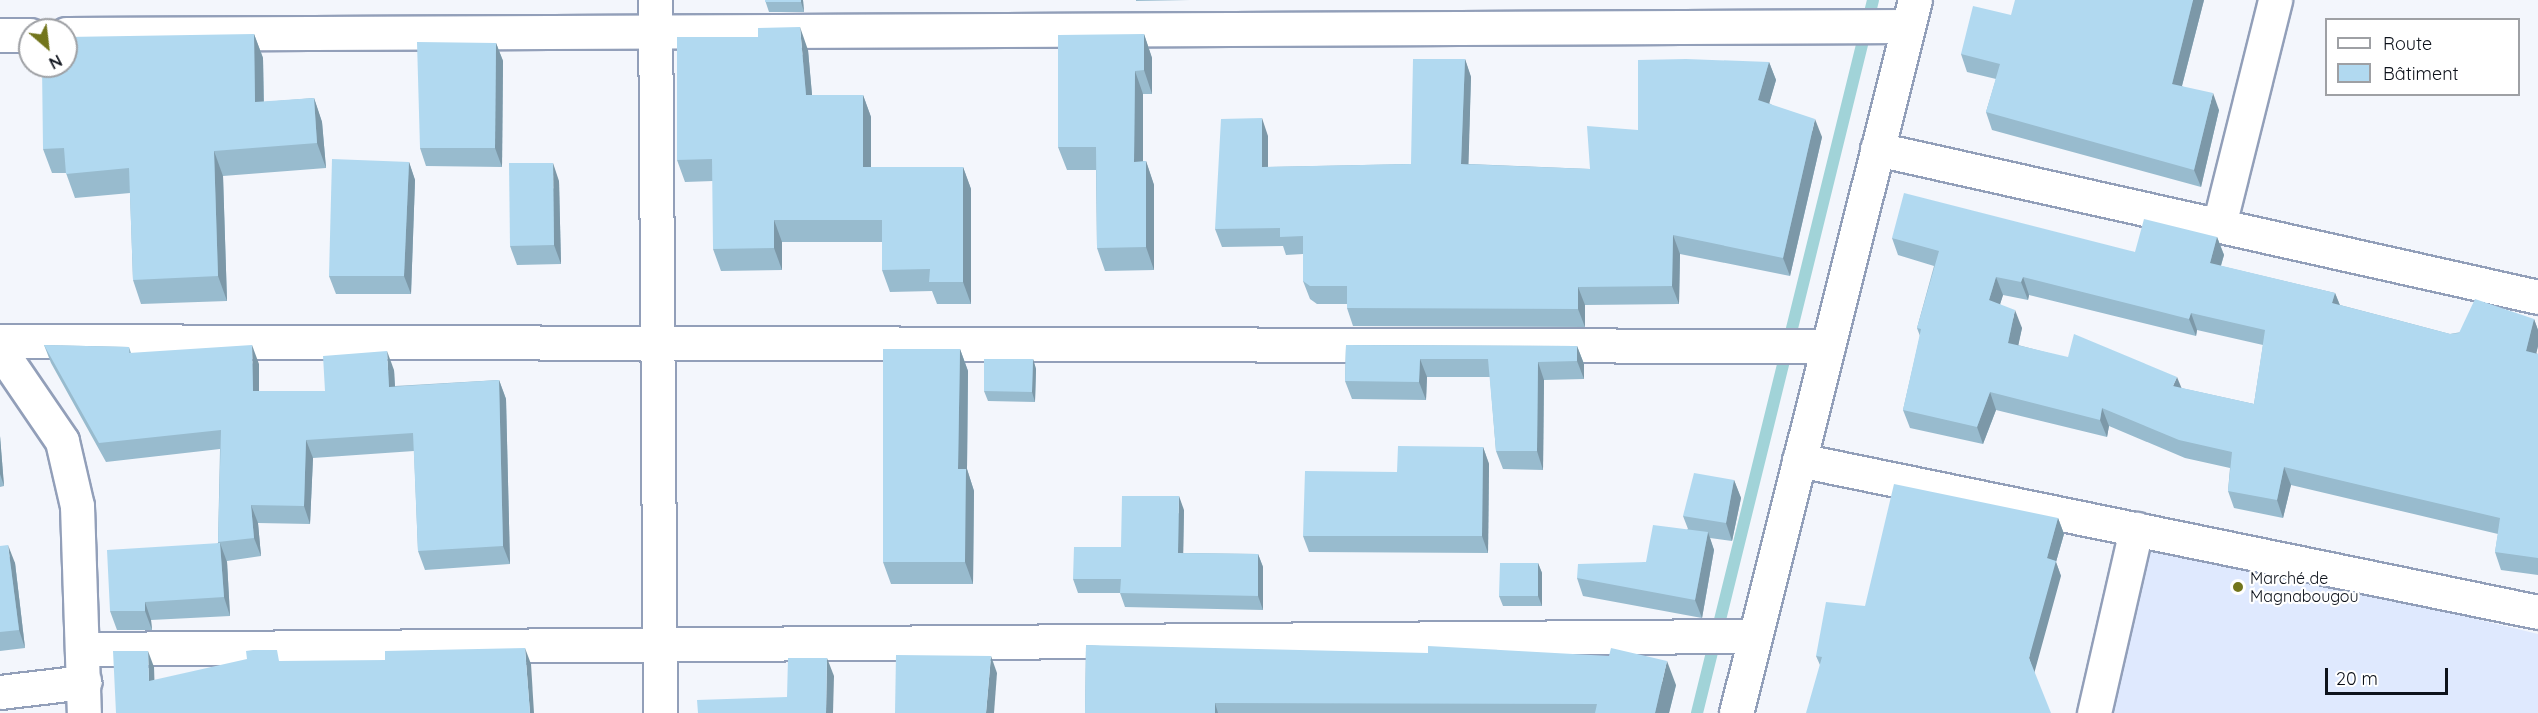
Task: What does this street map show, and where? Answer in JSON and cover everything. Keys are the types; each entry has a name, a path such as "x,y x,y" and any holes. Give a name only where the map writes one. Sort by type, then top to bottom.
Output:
{"street":[{"path":"2219,225 2275,0"},
{"path":"78,34 655,15 1912,13 1736,713"},
{"path":"655,15 660,713"},
{"path":"0,35 18,35"},
{"path":"1877,149 2538,297"},
{"path":"0,341 657,339 1828,346"},
{"path":"0,350 11,384 62,441 77,506 84,698 0,692"},
{"path":"1799,460 2538,612"},
{"path":"2094,713 2136,529"},
{"path":"84,649 1755,636"}],"shaded area":[{"name":"Marché de Magnabougou","path":"2145,539 2538,634 2538,713 2108,713"}],"building":[{"path":"765,0 801,0 801,2 765,2"},
{"path":"2015,0 2193,0 2172,84 2213,93 2194,170 1986,112 2000,64 1961,54 1973,6 2011,15"},
{"path":"800,27 806,95 863,95 863,167 963,167 963,282 929,282 930,269 882,270 882,220 774,220 774,248 713,249 712,159 677,160 677,37 758,37 758,28"},
{"path":"254,34 255,102 314,98 317,143 214,151 218,276 133,280 129,168 66,174 64,148 43,149 42,78 78,78 78,37"},
{"path":"1144,34 1144,70 1135,71 1134,162 1146,161 1146,247 1097,248 1096,147 1058,147 1058,35"},
{"path":"417,42 496,43 495,148 420,148"},
{"path":"1413,59 1465,59 1461,164 1590,169 1587,126 1638,130 1638,60 1769,62 1758,100 1815,119 1783,258 1673,235 1672,286 1578,287 1578,309 1347,308 1347,286 1310,286 1303,281 1303,236 1280,237 1280,228 1215,229 1221,119 1262,118 1262,167 1411,164"},
{"path":"332,159 409,162 404,276 329,276"},
{"path":"509,163 553,163 554,245 510,246"},
{"path":"1904,193 2135,252 2144,219 2217,237 2210,263 2335,293 2332,303 2450,334 2459,333 2475,299 2534,319 2526,351 2538,354 2538,558 2495,552 2500,518 2284,467 2277,500 2228,491 2232,452 2179,440 2102,408 2100,420 1990,392 1977,427 1903,410 1921,329 1917,328 1939,251 1892,238","holes":["1996,277 2021,282 2023,277 2189,319 2191,313 2265,330 2254,404 2173,386 2177,377 2074,334 2068,357 2008,343 2015,310 1989,300"]},
{"path":"44,345 129,347 129,353 252,345 253,391 325,391 323,356 387,351 389,387 499,380 503,546 418,551 413,433 306,440 304,506 251,505 254,538 218,542 221,430 99,443"},
{"path":"1346,345 1577,346 1577,361 1538,362 1537,451 1496,451 1488,359 1420,359 1419,382 1345,381"},
{"path":"883,349 960,349 958,469 966,469 965,562 883,562"},
{"path":"984,359 1033,359 1032,392 984,391"},
{"path":"1398,446 1483,447 1482,536 1303,536 1305,471 1397,472"},
{"path":"1694,473 1734,480 1726,523 1683,516"},
{"path":"1894,484 2058,518 2047,558 2056,561 2029,658 2051,713 1806,713 1822,657 1816,656 1826,602 1865,606"},
{"path":"1122,496 1179,496 1178,553 1258,554 1258,596 1120,593 1121,579 1073,579 1074,547 1121,547"},
{"path":"1653,525 1708,532 1695,600 1577,578 1578,564 1646,562"},
{"path":"220,543 224,597 145,602 145,611 110,611 107,550"},
{"path":"8,545 19,630 0,632 0,546"},
{"path":"1500,563 1538,563 1538,596 1499,596"},
{"path":"1086,645 1428,653 1428,646 1609,656 1611,648 1667,661 1655,713 1595,713 1597,704 1215,703 1215,713 1085,713"},
{"path":"525,648 530,713 116,713 113,651 148,651 149,681 247,659 246,651 253,650 277,650 279,661 385,660 385,651"},
{"path":"896,655 991,656 986,713 895,713"},
{"path":"788,658 827,658 826,713 698,713 697,700 787,697"}],"waterway":[{"path":"1697,713 1873,0"}],"place":[{"name":"Marché de Magnabougou","path":"2238,587"}]}
